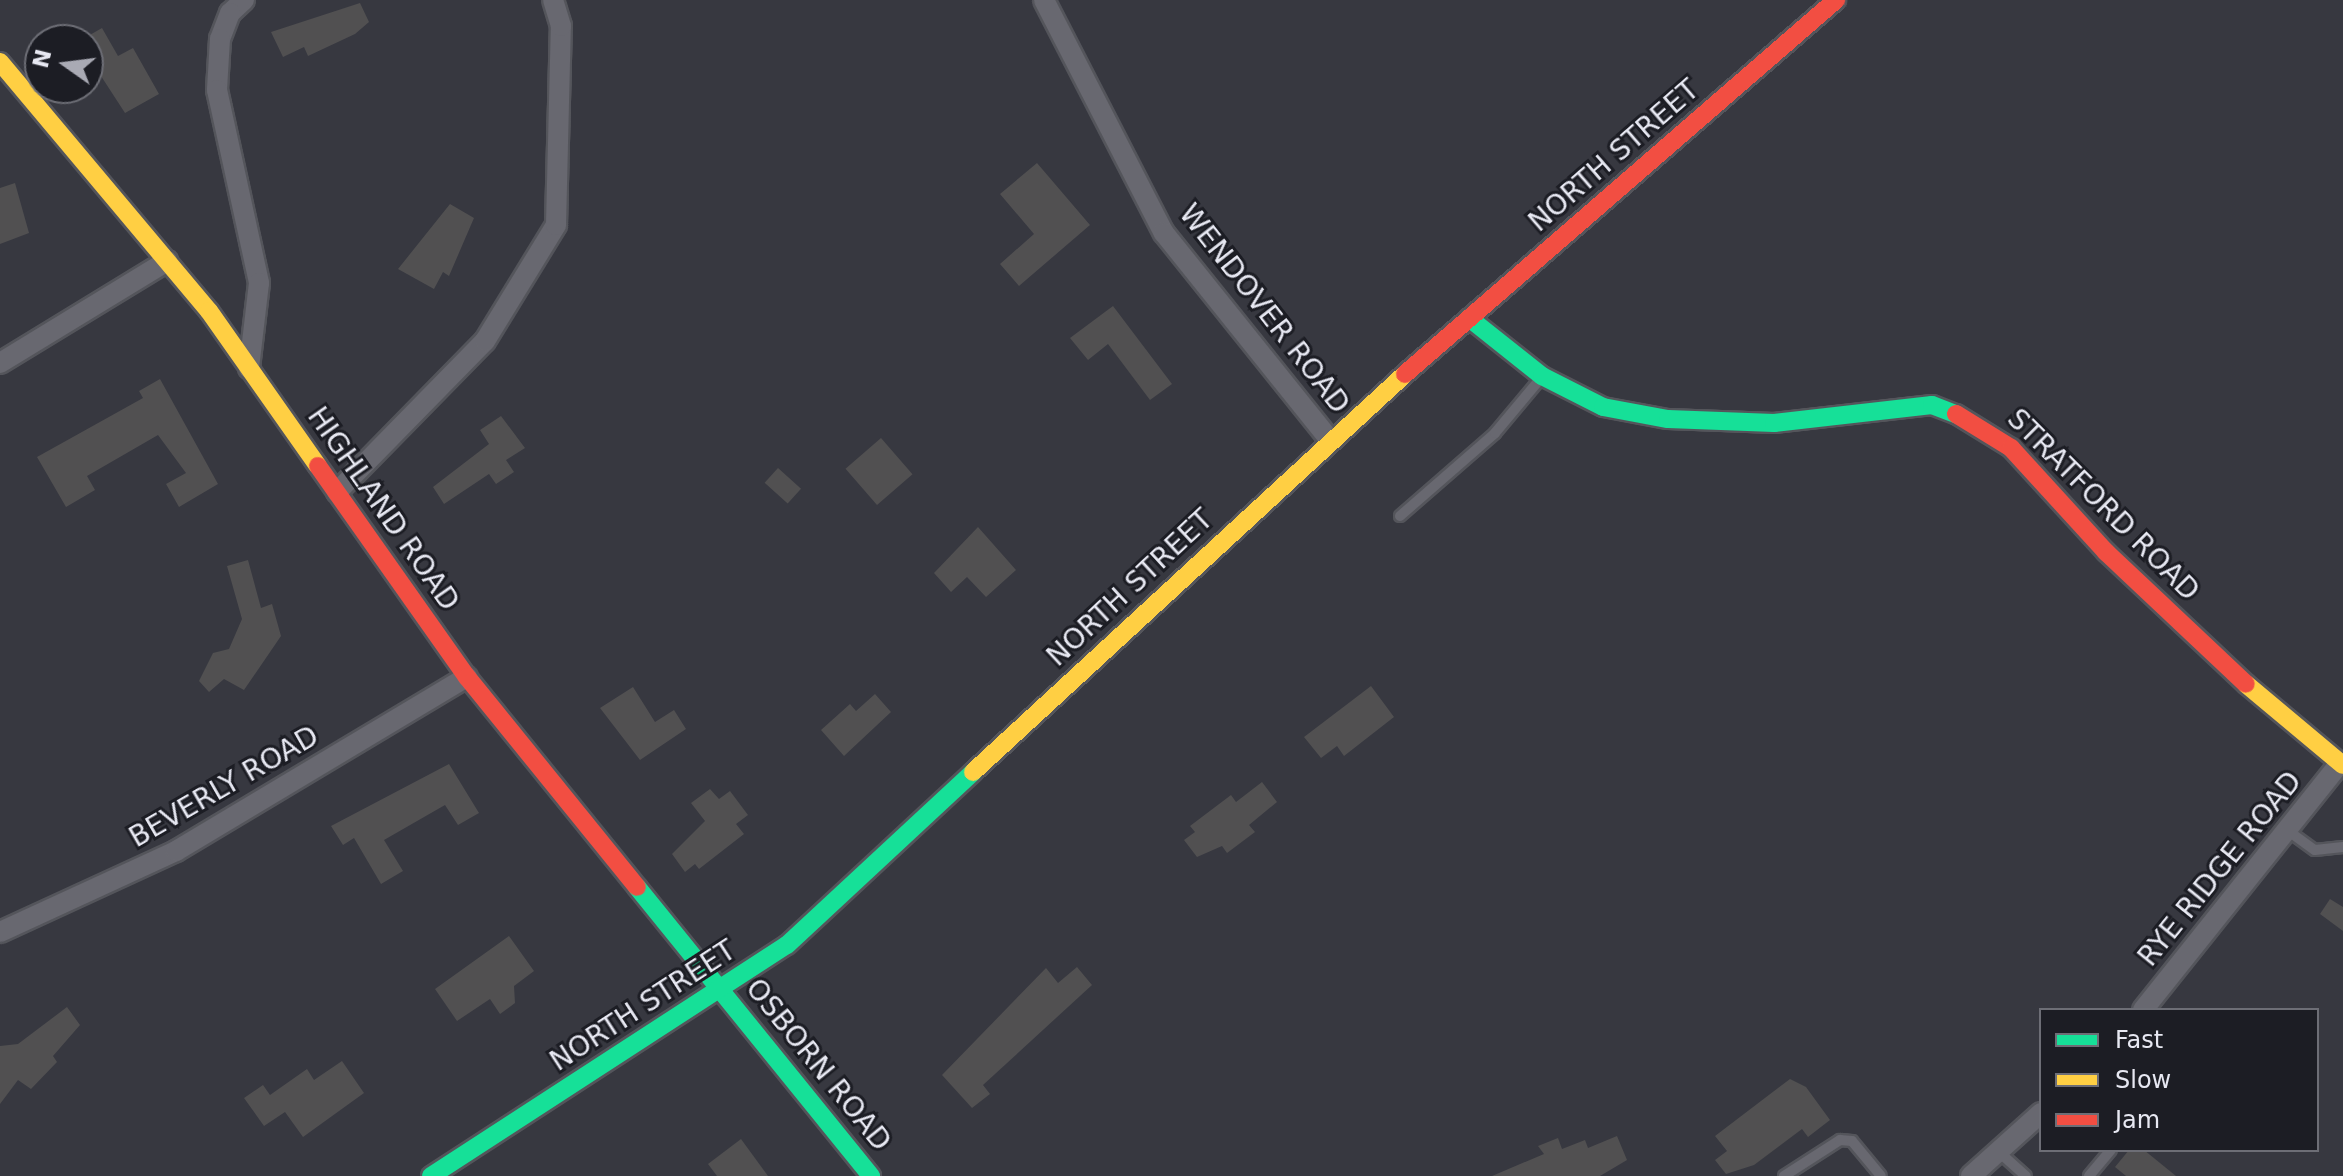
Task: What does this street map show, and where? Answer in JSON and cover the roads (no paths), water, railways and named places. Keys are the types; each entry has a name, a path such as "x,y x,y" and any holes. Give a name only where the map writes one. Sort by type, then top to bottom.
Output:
{"street":[{"path":"244,0 230,13 220,39 217,90 259,283 249,368"},
{"path":"337,492 485,341 556,225 561,52 553,0"},
{"name":"WENDOVER ROAD","path":"1044,0 1164,233 1330,440"},
{"name":"NORTH STREET","path":"431,1176 787,945 1330,440 1836,0"},
{"name":"HIGHLAND ROAD","path":"0,62 167,261 249,368 467,677 722,989"},
{"path":"0,363 167,261"},
{"name":"STRATFORD ROAD","path":"1469,318 1542,376 1603,407 1668,419 1774,423 1932,405 1974,420 2011,448 2149,592 2311,744 2342,764"},
{"name":"BEVERLY ROAD","path":"0,932 176,851 467,677"},
{"name":"RYE RIDGE ROAD","path":"2145,1008 2342,764"},
{"name":"OSBORN ROAD","path":"722,989 871,1176"},
{"path":"1971,1176 2039,1115"}],"lane":[{"path":"1400,516 1495,433 1542,376"},
{"path":"2287,830 2315,850 2343,847"},
{"path":"1784,1176 1840,1140 1852,1141 1881,1176"},
{"path":"1999,1152 2026,1176"},
{"path":"2089,1176 2109,1152"}]}
